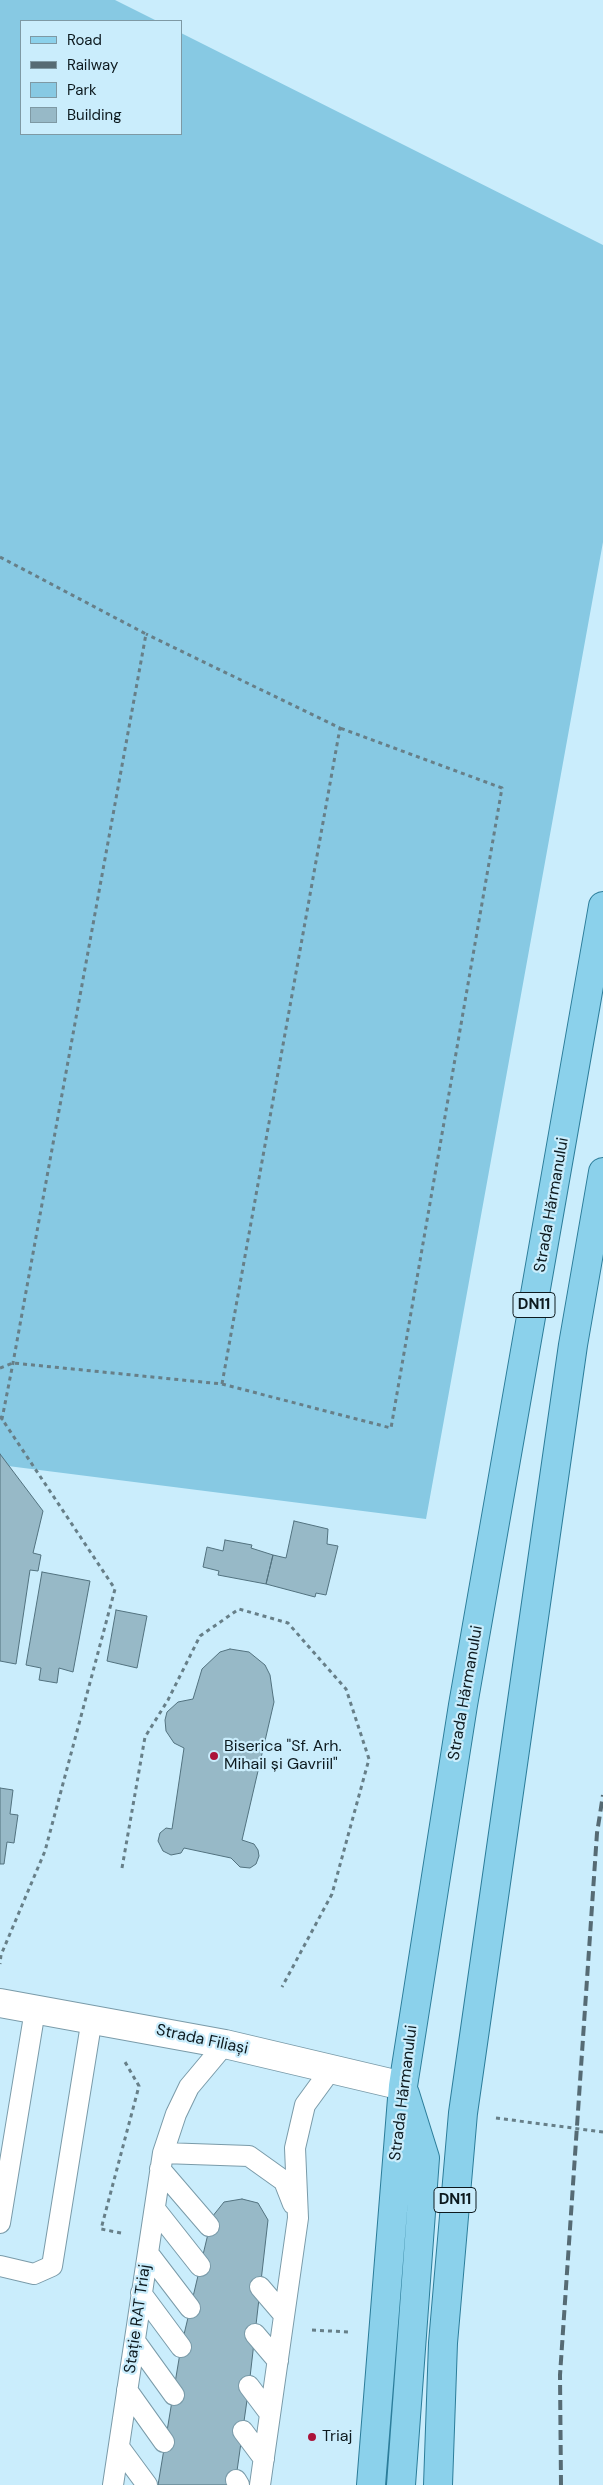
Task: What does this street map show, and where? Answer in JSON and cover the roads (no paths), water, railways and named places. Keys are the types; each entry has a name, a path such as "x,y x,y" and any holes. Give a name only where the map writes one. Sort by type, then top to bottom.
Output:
{"main road":[{"name":"Strada Hărmanului","path":"371,2485 403,2086 463,1705 603,906"},
{"name":"DN11","path":"438,2485 443,2344 463,2113 572,1355 603,1172"},
{"path":"401,2485 425,2158 403,2086"}],"street":[{"name":"Strada Filiași","path":"0,2003 92,2018 225,2044 403,2086"}],"lane":[{"path":"0,2223 35,2010"},
{"path":"0,2266 34,2274 52,2266 92,2018"},
{"name":"Stație RAT Triaj","path":"113,2485 162,2161 176,2114 189,2087 225,2044"},
{"path":"260,2485 298,2218 295,2148 305,2105 332,2068"},
{"path":"162,2161 249,2156 284,2181 298,2218"},
{"path":"162,2161 209,2226"},
{"path":"155,2209 200,2266"},
{"path":"148,2253 190,2308"},
{"path":"260,2287 284,2316"},
{"path":"142,2293 182,2347"},
{"path":"255,2334 278,2361"},
{"path":"135,2341 174,2395"},
{"path":"249,2386 270,2414"},
{"path":"127,2390 164,2442"},
{"path":"243,2431 264,2459"},
{"path":"119,2447 148,2485"}],"railway":[{"path":"561,2485 560,2375 597,1833 603,1795"}],"place":[{"name":"Biserica \"Sf. Arh. Mihail și Gavriil\"","path":"214,1756"},
{"name":"Triaj","path":"312,2437"}]}
